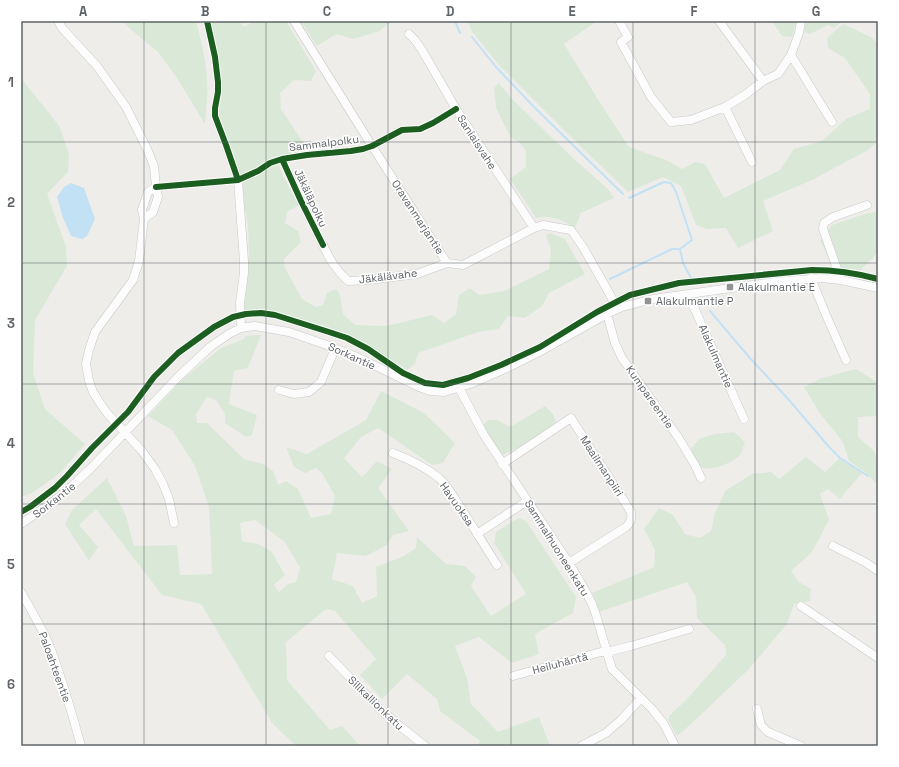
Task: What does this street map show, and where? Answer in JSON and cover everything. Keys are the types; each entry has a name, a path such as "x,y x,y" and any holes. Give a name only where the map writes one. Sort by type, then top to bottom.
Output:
{"street":[{"path":"58,21 62,28 97,66 126,107 154,166 156,187 148,192 142,210 144,219 139,261 133,280 95,332 86,364 89,381 93,392 107,412 142,451 155,469 169,499 174,523"},
{"name":"Oravanmarjantie","path":"294,21 447,263 463,265 534,228 543,225 571,230 584,247 614,302 610,312"},
{"path":"619,21 628,37 621,42 651,97 671,122 690,120 725,107 745,95 763,81 778,74 791,54 801,21"},
{"path":"719,21 763,81"},
{"name":"Saniaisvahe","path":"409,34 422,50 456,109 534,228"},
{"path":"791,54 832,122"},
{"path":"725,107 752,162"},
{"path":"238,180 244,261 240,304 241,328"},
{"path":"841,280 823,229 824,223 833,217 867,205"},
{"name":"Jäkälävahe","path":"323,245 338,272 348,281 417,274 447,263"},
{"path":"811,278 846,360"},
{"name":"Sorkantie","path":"21,524 54,502 72,486 205,351 224,337 241,328 254,326 289,332 358,357 419,388 430,391 444,392 459,388 507,368 541,351 610,312 622,307 653,299 811,278 841,280 878,288"},
{"name":"Alakulmantie","path":"688,294 744,418"},
{"name":"Kumpareentie","path":"610,312 615,343 622,358 678,437 701,478"},
{"path":"279,390 294,394 309,392 321,382 335,348"},
{"name":"Sammalhuoneenkatu","path":"459,388 484,435 502,464 584,588 592,604 612,669 652,709 664,724 675,746"},
{"name":"Maailmanpiiri","path":"502,464 571,418 632,512 632,518 630,524 626,527 568,563"},
{"name":"Havuoksa","path":"393,453 410,460 440,479 450,490 497,565"},
{"name":"Havuoksa","path":"477,534 527,501"},
{"path":"833,546 865,562 878,571"},
{"name":"Paloahteentie","path":"21,592 23,602 41,628 49,646 74,720 81,746"},
{"path":"800,606 878,658"},
{"name":"Heiluhäntä","path":"513,676 689,629"},
{"name":"Silikallionkatu","path":"329,656 382,711 401,728 426,746"},
{"path":"581,746 606,733 621,720 641,698"},
{"path":"757,709 761,725 768,732 802,746"}],"green space":[{"path":"123,21 196,21 207,75 205,124 177,78 158,52"},
{"path":"209,21 239,21 244,27 254,21 286,21 316,71 311,81 294,80 280,93 281,109 305,145 304,154 278,159 281,172 299,205 287,212 285,223 298,231 301,242 284,259 285,268 302,299 316,307 323,305 327,293 336,289 340,294 343,314 355,325 386,326 432,315 444,323 456,314 459,295 470,288 479,295 504,291 549,269 551,249 546,236 550,233 565,239 585,274 549,293 542,306 525,318 508,316 499,329 478,332 418,353 415,364 407,370 354,338 325,326 272,313 244,311 249,254 248,225 239,178 220,124 218,114 221,82"},
{"path":"300,21 391,21 380,31 353,39 336,34 317,46"},
{"path":"468,21 597,21 564,44 629,147 666,160 682,169 695,162 705,164 724,198 780,170 794,149 822,141 846,119 870,109 870,94 845,58 828,48 827,38 843,24 871,37 878,44 878,141 868,150 812,180 763,201 773,231 738,248 726,228 707,229 696,225 681,186 663,177 628,192 499,65 471,30"},
{"path":"772,21 797,21 792,37 782,36"},
{"path":"806,21 842,21 834,28 828,25 810,34 804,32"},
{"path":"21,78 60,127 69,155 68,172 47,194 66,246 67,266 35,320 33,373 45,409 85,444 59,474 32,493 21,497"},
{"path":"499,83 511,98 574,159 608,189 614,198 581,213 575,228 557,219 547,217 536,218 510,179 526,167 526,151 519,142 511,138 496,108 494,88"},
{"path":"878,211 878,252 861,270 833,268 820,240 832,225"},
{"path":"261,335 248,368 234,371 229,404 257,415 252,435 246,437 225,423 225,414 216,400 207,397 196,414 197,423 207,423 244,459 263,464 273,471 278,485 286,481 298,489 311,518 331,514 335,496 322,473 316,468 305,473 294,467 286,447 307,454 366,420 381,391 424,413 455,443 443,463 432,465 378,428 361,437 344,458 362,477 377,461 392,469 378,488 409,531 393,535 387,545 366,556 337,553 332,579 353,586 362,603 377,596 376,567 404,556 416,548 417,537 446,564 465,566 476,577 471,586 491,616 526,594 494,543 496,532 518,518 526,521 576,597 573,613 535,634 539,654 512,663 479,637 455,646 467,678 471,704 498,732 539,717 550,746 477,746 480,741 440,711 437,699 407,674 382,699 360,675 376,659 335,611 326,609 286,642 287,680 330,730 342,726 360,746 296,746 272,723 201,604 162,595 96,509 79,525 98,547 89,561 65,524 72,510 107,478 126,516 134,546 177,545 180,575 212,574 209,507 195,466 172,430 148,416 184,378 221,348 244,339 245,336","holes":["255,520 285,542 300,568 296,582 288,584 279,592 274,585 285,575 272,552 258,544 242,541 240,523"]},
{"path":"856,369 878,383 878,416 858,417 858,437 874,451 878,463 878,485 866,473 849,461 843,442 821,415 804,387 822,378"},
{"path":"545,406 553,414 556,422 534,440 503,455 497,452 483,425 488,420 497,420 510,427"},
{"path":"734,432 745,442 739,456 722,466 707,469 699,465 691,449 699,439 715,434"},
{"path":"806,457 825,472 840,458 862,473 840,499 828,489 820,494 829,520 812,552 791,571 799,582 811,589 810,601 794,604 787,624 749,669 677,736 668,719 670,715 687,699 726,655 725,645 697,618 696,597 687,582 599,612 597,603 592,593 654,567 655,550 644,529 659,508 673,515 685,534 700,538 711,531 715,513 725,491 752,474 771,472 779,479"}],"water":[{"path":"71,183 84,188 95,219 87,236 82,239 71,236 63,218 57,197 64,187"}],"waterway":[{"path":"455,21 460,33"},
{"path":"472,37 496,67 534,107 623,194"},
{"path":"629,198 664,182 671,183 676,192 692,240 680,249 683,263 691,278"},
{"path":"610,279 672,249 680,249"},
{"path":"710,311 830,448 840,458 868,476"}],"cycle path":[{"path":"207,21 215,57 218,82 215,116 238,180"},
{"name":"Sammalpolku","path":"156,187 238,180 258,171 270,163 282,159 363,149 372,146 402,130 420,129 456,109"},
{"name":"Jäkäläpolku","path":"282,159 323,245"},
{"path":"21,512 55,488 67,476 92,448 128,412 154,377 178,353 214,327 233,317 261,313 275,315 329,332 347,338 368,349 403,373 425,383 443,385 468,378 540,347 597,312 630,295 679,283 812,270 845,272 878,279"}],"place":[{"name":"Alakulmantie E","path":"730,287"},
{"name":"Alakulmantie P","path":"648,301"}]}
